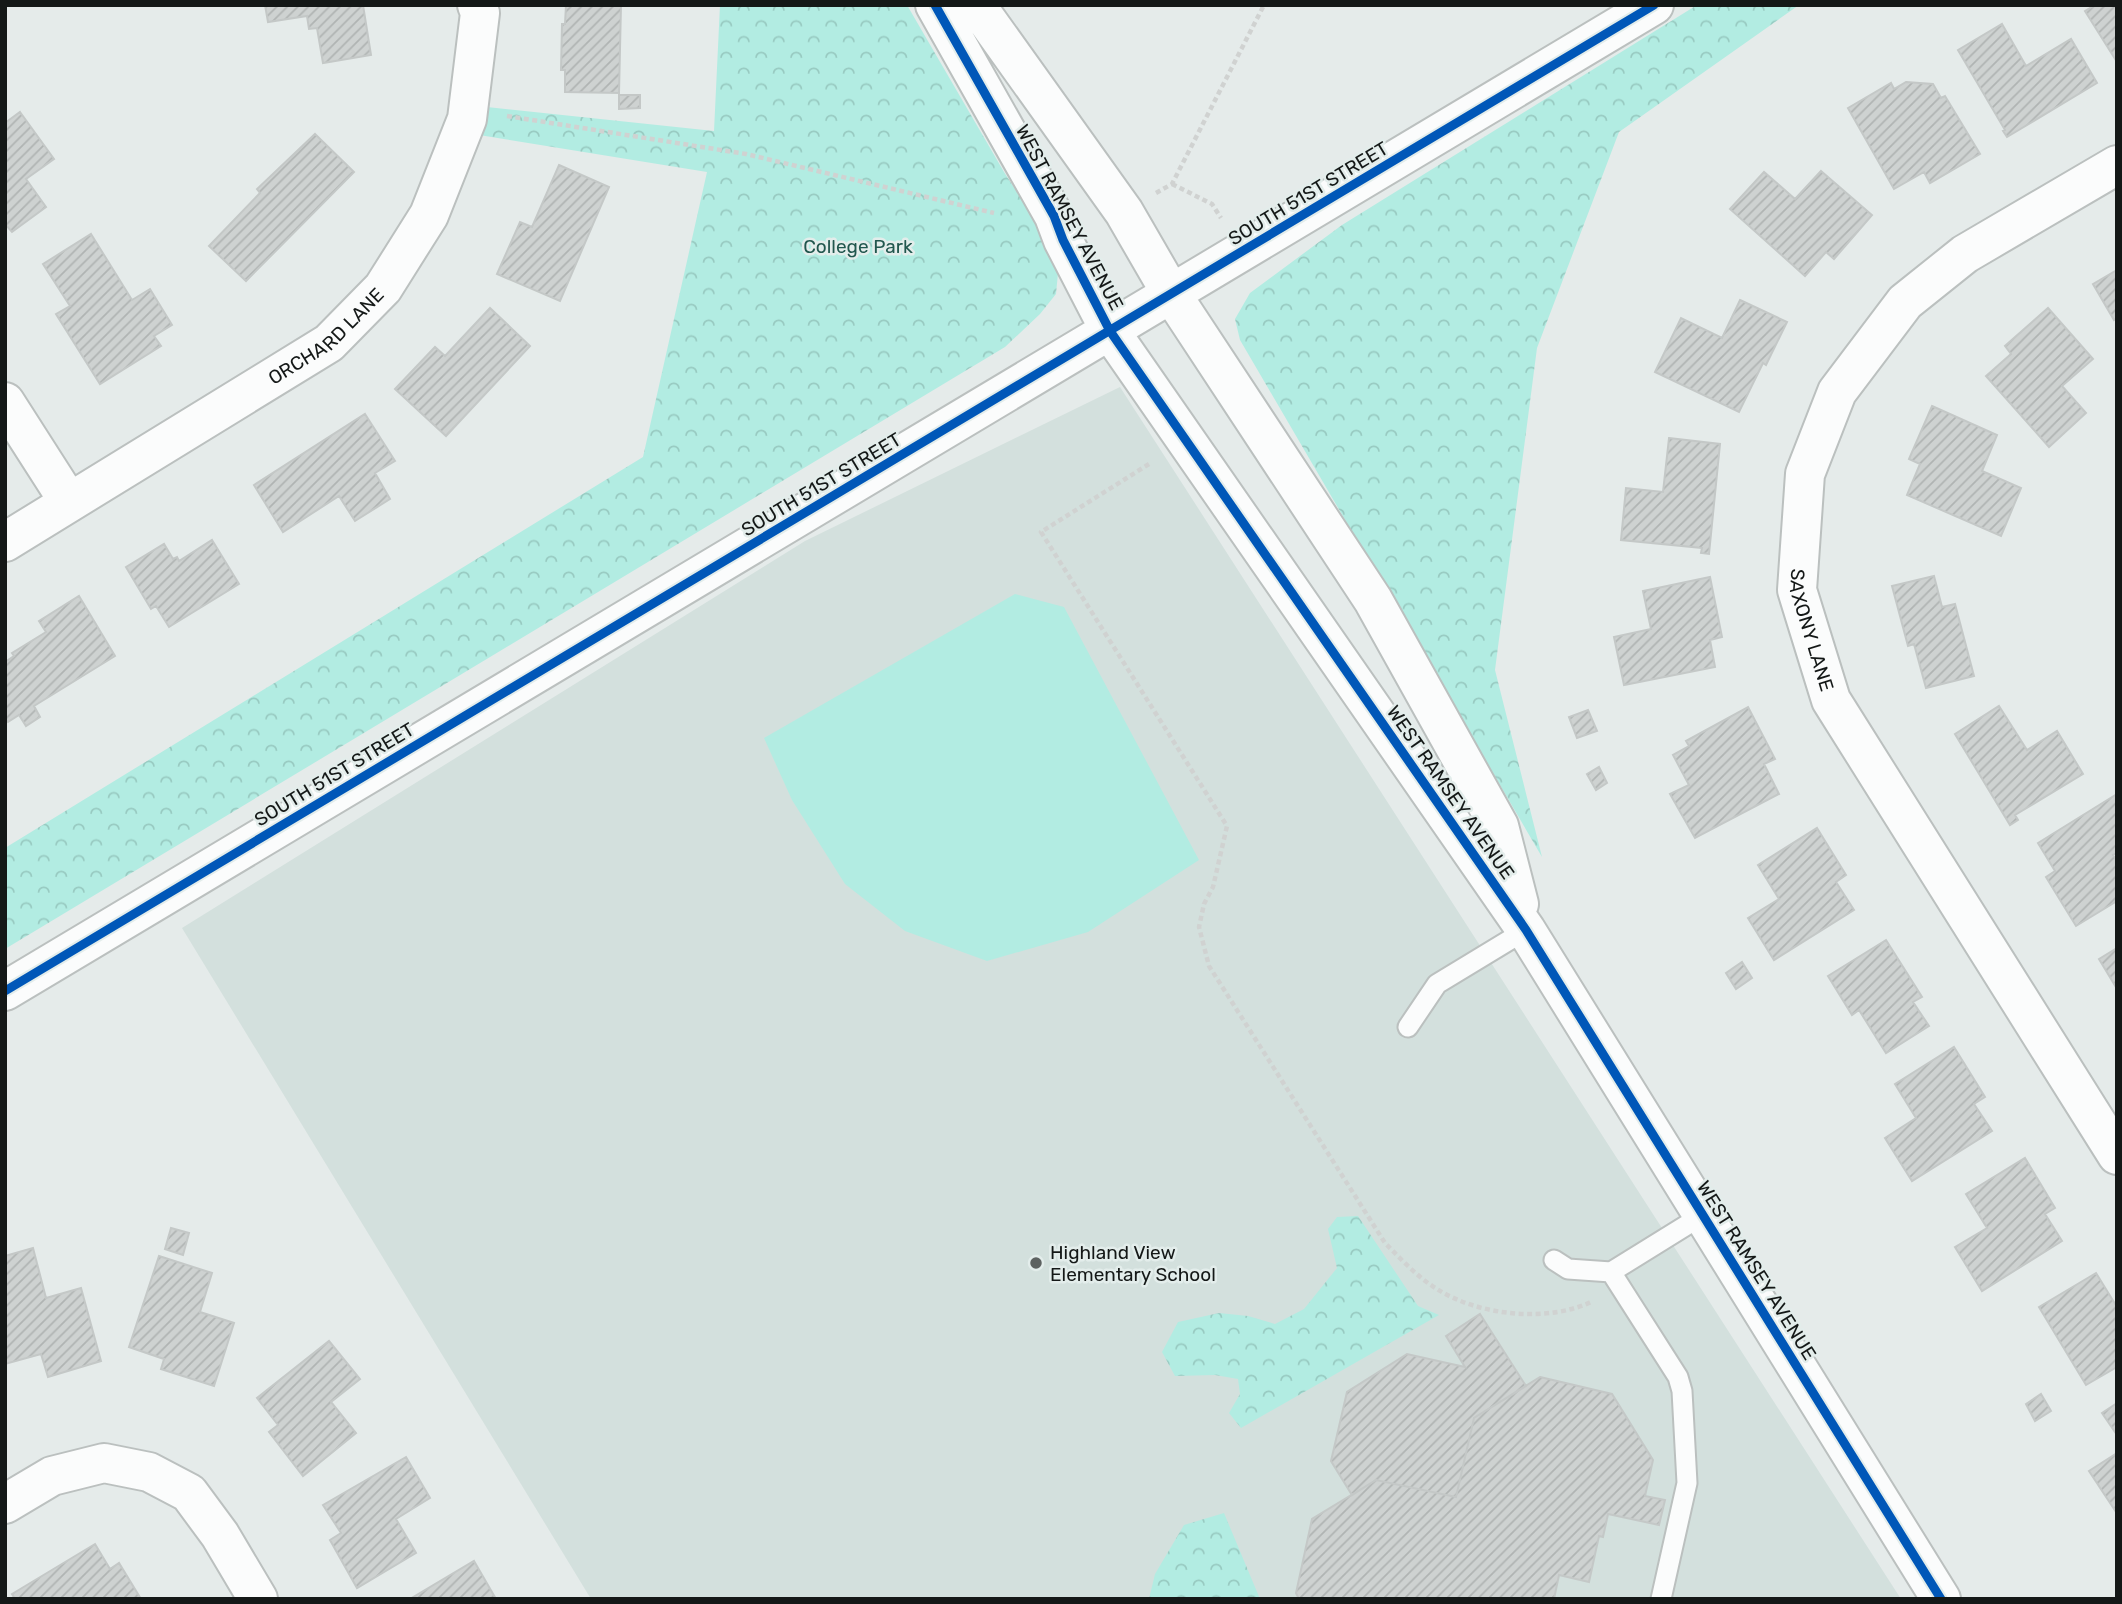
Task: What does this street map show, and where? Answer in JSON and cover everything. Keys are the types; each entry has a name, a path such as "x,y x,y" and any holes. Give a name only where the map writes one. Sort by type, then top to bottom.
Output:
{"street":[{"name":"ORCHARD LANE","path":"5,542 329,342 383,288 429,215 467,119 480,13 477,5"},
{"name":"WEST RAMSEY AVENUE","path":"935,5 1054,216 1063,240 1110,331 1526,930 1941,1599"},
{"name":"WEST RAMSEY AVENUE","path":"976,5 1124,212 1172,295 1366,589 1499,826 1526,930"},
{"name":"SOUTH 51ST STREET","path":"5,991 1654,5"},
{"name":"SAXONY LANE","path":"2117,165 1965,254 1905,302 1838,392 1805,474 1797,590 1831,700 2117,1155"},
{"path":"5,402 69,502"},
{"path":"5,1504 51,1476 104,1463 149,1472 189,1493 220,1535 258,1599"}],"lane":[{"path":"1408,1027 1437,984 1526,930"},
{"path":"1616,1280 1703,1215"},
{"path":"1554,1260 1567,1269 1616,1280 1678,1377 1682,1391 1688,1483 1661,1599"}],"path":[{"path":"1124,212 1172,184 1264,5"},
{"path":"467,119 507,116 746,154 994,213"},
{"path":"1172,184 1212,204 1240,253"},
{"path":"1149,464 1041,532 1227,826 1213,887 1199,928 1209,967 1385,1243 1439,1291 1471,1305 1510,1315 1551,1312 1587,1304 1616,1280"}],"shaded area":[{"name":"Highland View Elementary School","path":"1120,387 1901,1599 591,1599 182,928 805,541"}],"green space":[{"name":"College Park","path":"720,5 907,5 1004,172 1048,240 1058,273 1056,294 1040,314 1005,347 5,949 5,848 643,457 707,172 479,135 487,107 714,131"},
{"path":"1697,5 1799,5 1619,132 1537,348 1495,670 1542,857 1240,340 1235,319 1250,293 1342,225"},
{"path":"1015,594 1064,607 1199,860 1088,932 987,961 905,931 845,884 792,800 764,738"},
{"path":"1358,1216 1418,1306 1439,1315 1241,1428 1229,1413 1240,1394 1238,1379 1215,1375 1175,1376 1162,1352 1178,1322 1219,1313 1248,1316 1275,1324 1304,1309 1337,1268 1328,1229 1337,1217"},
{"path":"1224,1513 1260,1599 1149,1599 1155,1574 1184,1525"}],"building":[{"path":"265,5 363,5 371,55 323,63 317,28 309,29 307,16 268,22"},
{"path":"566,5 621,5 619,93 565,92 565,70 561,70 562,24 565,24"},
{"path":"2095,5 2117,5 2117,62 2085,11"},
{"path":"2002,24 2026,66 2071,39 2097,83 2007,137 1958,50"},
{"path":"1906,82 1933,84 1941,98 1945,96 1980,154 1930,183 1924,172 1894,189 1848,108 1891,83 1894,89"},
{"path":"619,95 640,95 640,108 619,109"},
{"path":"20,112 54,159 26,179 46,207 12,232 5,224 5,123"},
{"path":"315,134 354,172 246,281 209,246 260,193 257,189"},
{"path":"559,165 609,187 560,301 497,274 520,222 532,227"},
{"path":"1821,171 1872,215 1834,259 1826,252 1805,276 1730,209 1764,172 1795,199"},
{"path":"91,234 132,300 150,289 172,325 154,336 161,346 100,384 56,314 70,306 43,264"},
{"path":"2117,270 2117,318 2114,320 2093,284"},
{"path":"1740,300 1787,322 1739,412 1655,372 1681,318 1722,338"},
{"path":"490,308 530,346 446,436 395,389 435,347 445,356"},
{"path":"2048,308 2093,359 2062,386 2086,413 2049,447 1986,376 2011,354 2005,346"},
{"path":"1932,406 1997,435 1982,471 2021,488 2001,536 1907,495 1920,464 1909,459"},
{"path":"365,414 395,461 375,473 390,499 355,521 339,496 283,532 254,485"},
{"path":"1669,438 1720,444 1709,554 1701,553 1702,548 1621,540 1626,488 1663,492"},
{"path":"212,540 239,584 169,627 156,606 151,609 126,567 164,544 173,559 177,557 179,561"},
{"path":"1934,576 1942,607 1955,604 1974,676 1926,688 1914,644 1908,646 1892,586"},
{"path":"1710,577 1722,637 1710,640 1715,667 1624,685 1614,637 1651,629 1643,591"},
{"path":"79,596 115,656 34,706 40,717 26,726 19,715 8,722 5,718 5,662 14,656 12,653 46,632 39,621"},
{"path":"1999,706 2027,750 2057,731 2083,774 2015,815 2018,820 2010,825 1955,734"},
{"path":"1748,707 1775,759 1764,764 1779,794 1695,838 1670,794 1689,785 1673,755 1689,746 1686,741"},
{"path":"1588,710 1597,731 1577,738 1569,717"},
{"path":"1599,767 1607,783 1596,790 1587,774"},
{"path":"2117,794 2117,853 2113,855 2117,861 2117,901 2076,926 2046,877 2055,871 2038,843"},
{"path":"1817,828 1846,875 1836,882 1854,910 1774,960 1748,918 1779,899 1758,865"},
{"path":"1886,940 1922,997 1913,1002 1929,1026 1886,1053 1859,1010 1852,1015 1828,976"},
{"path":"2117,948 2117,989 2099,959"},
{"path":"1742,962 1752,978 1736,989 1726,973"},
{"path":"1954,1047 1985,1097 1974,1104 1992,1131 1912,1181 1885,1138 1916,1118 1895,1084"},
{"path":"2025,1158 2055,1208 2045,1214 2062,1241 1982,1291 1955,1247 1987,1228 1966,1194"},
{"path":"171,1228 189,1233 183,1255 165,1249"},
{"path":"33,1248 46,1298 81,1288 101,1361 48,1377 41,1354 5,1364 5,1256"},
{"path":"159,1256 212,1273 200,1312 234,1323 214,1386 161,1369 164,1359 129,1347"},
{"path":"2096,1273 2117,1307 2117,1367 2086,1385 2039,1307"},
{"path":"1480,1314 1526,1386 1474,1418 1456,1497 1376,1480 1352,1495 1331,1461 1347,1392 1407,1354 1465,1367 1446,1336"},
{"path":"329,1341 360,1379 331,1402 356,1433 303,1476 269,1432 278,1425 257,1398"},
{"path":"1540,1377 1612,1394 1653,1460 1645,1496 1665,1500 1659,1525 1608,1514 1603,1537 1599,1536 1589,1582 1559,1575 1554,1599 1299,1599 1296,1593 1312,1519 1376,1480 1456,1497 1474,1418"},
{"path":"2041,1394 2051,1411 2035,1421 2026,1404"},
{"path":"2117,1403 2117,1435 2102,1413"},
{"path":"2117,1453 2117,1511 2116,1512 2089,1471"},
{"path":"406,1457 430,1498 396,1519 416,1553 357,1588 330,1540 341,1533 323,1505"},
{"path":"95,1544 110,1569 119,1563 141,1599 15,1599 12,1594"},
{"path":"474,1561 496,1599 410,1599"}],"cycle path":[{"path":"935,5 1054,216 1063,240 1110,331 1526,930 1941,1599"},
{"path":"5,991 1654,5"}],"place":[{"name":"Highland View Elementary School","path":"1036,1263"}]}
